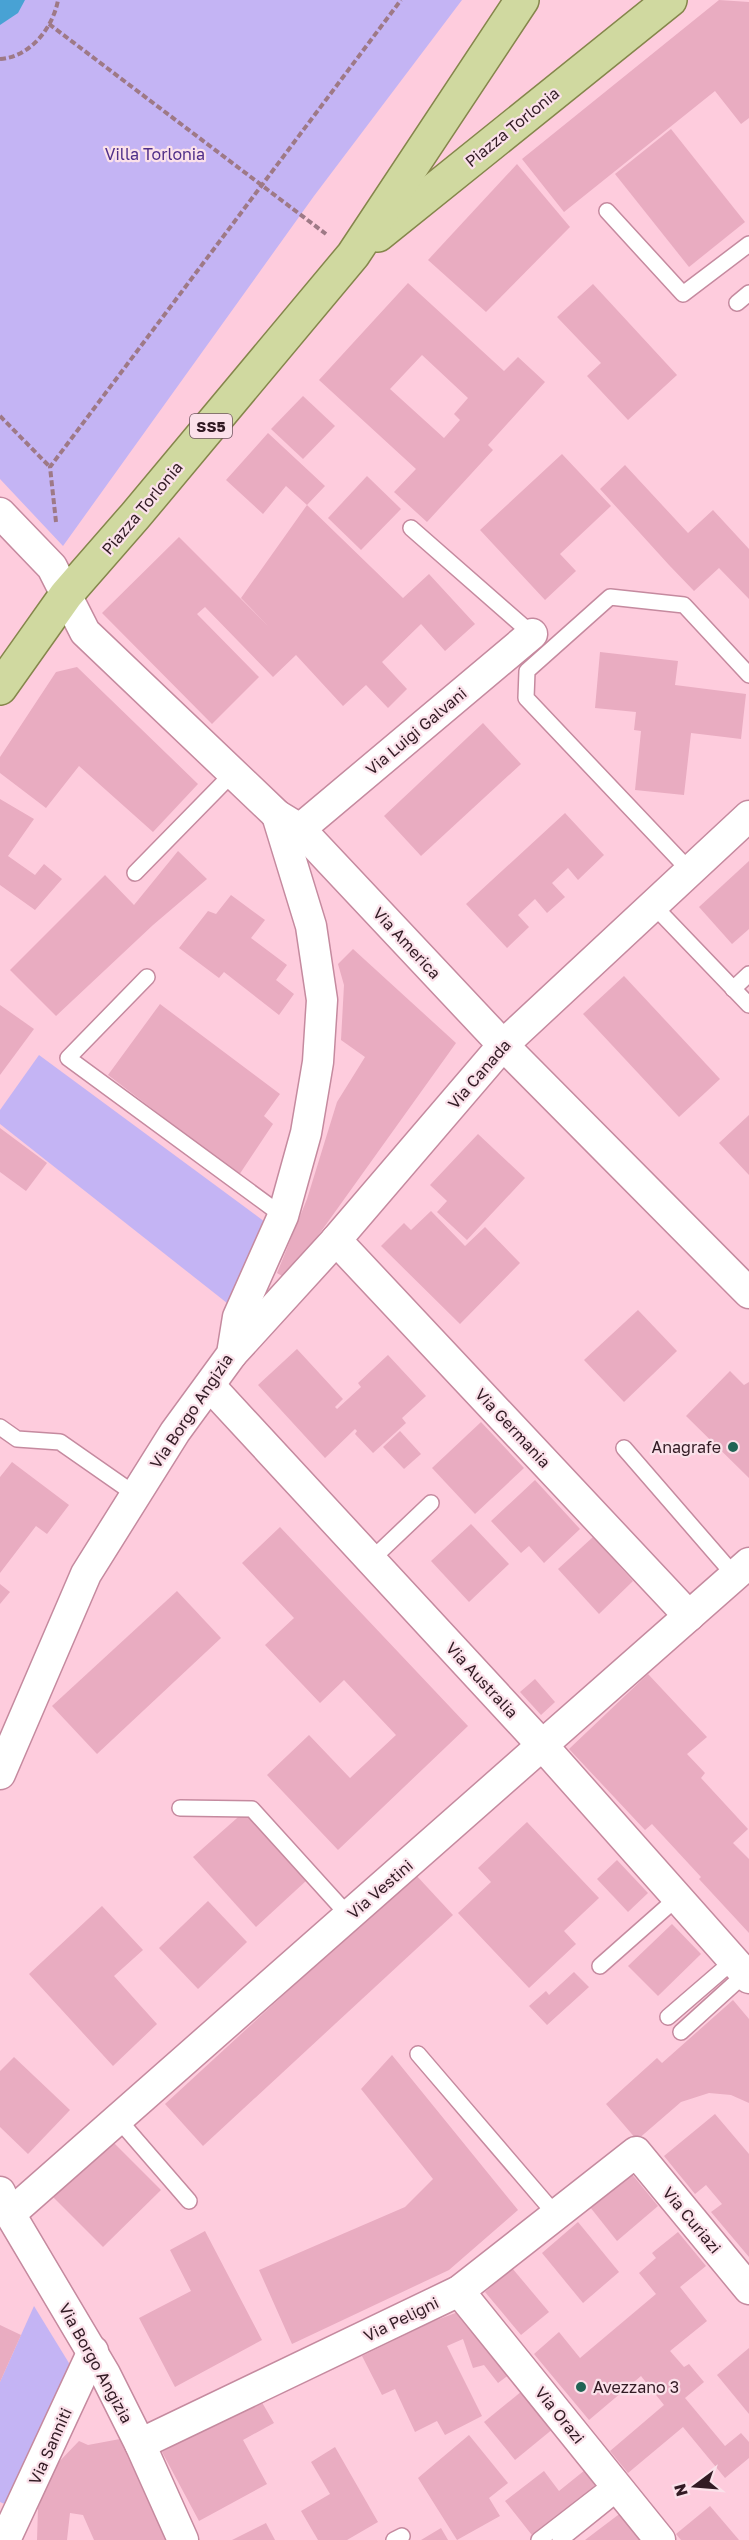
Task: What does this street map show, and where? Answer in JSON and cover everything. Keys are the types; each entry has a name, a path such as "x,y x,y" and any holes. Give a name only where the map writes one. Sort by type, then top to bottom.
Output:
{"main road":[{"name":"Piazza Torlonia","path":"66,595 353,255 522,0"},
{"name":"Piazza Torlonia","path":"353,255 670,0"},
{"name":"SS5","path":"0,688 66,595"}],"street":[{"path":"0,513 52,567 66,595"},
{"name":"Via America","path":"66,595 85,632 233,773 288,822 502,1045 749,1293"},
{"name":"Via Luigi Galvani","path":"288,822 532,634"},
{"name":"Via Canada","path":"232,1354 336,1240 502,1045 749,816"},
{"name":"Via Borgo Angizia","path":"0,1774 86,1574 175,1432 232,1354 238,1317 283,1216 306,1133 318,1062 322,1000 311,926 288,822"},
{"name":"Via Germania","path":"336,1240 689,1616"},
{"name":"Via Australia","path":"210,1386 542,1746 743,1971"},
{"name":"Via Vestini","path":"5,2203 118,2119 742,1569"},
{"name":"Via Peligni","path":"140,2444 459,2291 636,2152"},
{"name":"Via Curiazi","path":"636,2152 749,2289"},
{"name":"Via Borgo Angizia","path":"5,2203 93,2352 140,2444 183,2540"},
{"name":"Via Orazi","path":"459,2291 660,2540"},
{"name":"Via Sanniti","path":"5,2540 93,2352"}],"lane":[{"path":"607,212 683,294 749,244"},
{"path":"411,528 532,634"},
{"path":"690,871 526,698 527,671 610,597 684,605 749,675"},
{"path":"135,873 233,773"},
{"path":"652,905 749,1005"},
{"path":"734,989 749,974"},
{"path":"147,976 68,1058 283,1216"},
{"path":"0,1427 16,1439 60,1442 136,1496"},
{"path":"624,1448 742,1569"},
{"path":"371,1560 431,1503"},
{"path":"180,1808 252,1809 349,1916"},
{"path":"600,1966 677,1898"},
{"path":"668,2017 743,1971"},
{"path":"681,2032 743,1971"},
{"path":"418,2054 556,2215"},
{"path":"118,2119 189,2201"},
{"path":"539,2540 617,2487"},
{"path":"560,2540 617,2487"}],"path":[{"path":"0,59 28,49 44,33 56,13 58,0"},
{"path":"50,467 401,0"},
{"path":"49,24 353,255"},
{"path":"0,416 50,467 57,531"}],"green space":[{"name":"Villa Torlonia","path":"0,0 462,0 314,196 63,546 0,479"},
{"path":"39,1055 265,1222 227,1303 0,1124 0,1110"},
{"path":"34,2306 72,2368 9,2506 0,2502 0,2382"}],"water":[{"path":"0,0 25,0 18,13 0,25"}],"building":[{"path":"719,0 749,2 749,118 741,124 715,91 564,212 522,159"},
{"path":"671,129 745,222 689,267 615,174"},
{"path":"517,164 570,227 486,312 428,260"},
{"path":"408,283 504,371 518,357 545,382 488,445 493,450 427,522 394,492 416,469 319,380","holes":["422,355 468,398 454,414 460,420 444,438 390,389"]},
{"path":"593,284 677,375 628,420 587,376 601,363 557,317"},
{"path":"303,396 335,426 303,459 271,429"},
{"path":"268,433 325,486 307,505 286,486 263,514 226,480"},
{"path":"562,454 611,506 560,554 576,571 545,600 480,530"},
{"path":"625,465 688,533 713,510 749,549 749,599 719,568 694,591 669,565 600,489"},
{"path":"367,476 401,509 361,550 328,518"},
{"path":"307,505 403,598 429,574 475,624 445,651 421,624 382,662 407,689 388,708 366,685 343,706 296,655 273,677 205,607 197,614 259,677 212,724 102,613 179,537 268,626 241,598"},
{"path":"600,652 678,661 675,685 746,694 741,739 691,733 684,795 635,790 641,731 634,730 636,712 595,708"},
{"path":"77,667 198,784 153,832 79,766 46,808 0,773 0,757 56,672"},
{"path":"483,723 521,764 421,856 384,816"},
{"path":"0,799 34,819 8,856 35,875 44,864 62,879 35,910 0,885"},
{"path":"565,813 604,855 578,880 568,868 552,883 565,897 547,913 535,899 518,915 529,927 507,948 466,904"},
{"path":"178,851 207,879 153,925 56,1016 10,970 105,875 134,905"},
{"path":"749,861 749,929 732,944 699,907"},
{"path":"231,895 265,920 251,938 287,965 276,980 294,994 279,1015 224,972 219,978 179,948 208,911 216,914"},
{"path":"353,949 456,1043 287,1279 277,1273 307,1199 337,1102 365,1057 341,1040 344,985 338,964"},
{"path":"624,976 720,1079 679,1117 583,1014"},
{"path":"160,1004 280,1094 264,1116 273,1124 239,1175 108,1075"},
{"path":"0,1005 34,1029 0,1075"},
{"path":"749,1115 749,1175 719,1143"},
{"path":"0,1128 47,1163 26,1191 0,1172"},
{"path":"478,1134 525,1178 467,1240 437,1212 447,1201 430,1185"},
{"path":"431,1211 465,1246 485,1227 520,1263 460,1324 381,1246 404,1223 411,1230"},
{"path":"638,1310 677,1351 624,1402 584,1360"},
{"path":"297,1349 343,1399 335,1407 337,1409 361,1387 358,1383 388,1355 426,1396 402,1418 406,1423 373,1453 355,1434 357,1431 355,1429 325,1458 258,1385"},
{"name":"Anagrafe","path":"730,1371 744,1385 749,1382 749,1478 686,1416"},
{"path":"481,1422 524,1468 475,1514 432,1468"},
{"path":"400,1431 421,1454 404,1469 383,1447"},
{"path":"12,1462 69,1505 47,1534 36,1526 0,1573 0,1477"},
{"path":"535,1480 580,1529 544,1563 529,1546 521,1553 491,1521"},
{"path":"471,1524 509,1564 469,1602 431,1561"},
{"path":"280,1527 468,1726 338,1850 267,1775 309,1735 350,1778 396,1735 344,1680 320,1703 265,1645 294,1618 242,1563"},
{"path":"593,1537 633,1581 599,1614 558,1569"},
{"path":"0,1584 10,1592 0,1604"},
{"path":"177,1591 221,1638 97,1754 52,1706"},
{"path":"648,1674 707,1737 687,1754 705,1773 701,1778 748,1829 733,1843 749,1859 749,1933 652,1824 645,1830 569,1749"},
{"path":"535,1679 555,1702 541,1715 520,1692"},
{"path":"245,1811 307,1880 256,1927 193,1857"},
{"path":"527,1822 599,1898 564,1931 576,1944 529,1988 458,1913 491,1882 478,1868"},
{"path":"617,1860 648,1893 628,1912 597,1879"},
{"path":"415,1874 453,1915 203,2146 165,2104"},
{"path":"208,1901 247,1942 198,1989 159,1948"},
{"path":"102,1906 143,1950 114,1976 157,2024 113,2066 29,1974"},
{"path":"672,1924 701,1954 658,1996 628,1966"},
{"path":"574,1972 589,1987 547,2025 529,2006 546,1991 549,1995"},
{"path":"733,2000 749,2019 749,2103 731,2095 709,2093 681,2102 637,2140 606,2104 657,2058 662,2063"},
{"path":"392,2055 518,2210 449,2270 292,2344 259,2270 405,2207 433,2179 361,2089"},
{"path":"14,2057 70,2110 28,2154 0,2127 0,2071"},
{"path":"715,2114 749,2154 749,2257 711,2212 722,2204 706,2185 695,2194 664,2156"},
{"path":"110,2139 161,2190 103,2247 52,2196"},
{"path":"631,2173 658,2206 617,2241 590,2207"},
{"path":"578,2222 619,2272 583,2303 542,2253"},
{"path":"205,2231 262,2340 175,2387 139,2318 191,2291 170,2250"},
{"path":"678,2232 706,2266 680,2287 707,2321 670,2351 684,2367 689,2364 704,2382 685,2398 725,2446 741,2433 749,2442 749,2458 725,2478 683,2427 628,2473 610,2451 664,2405 641,2376 589,2420 534,2354 559,2332 580,2358 656,2294 639,2273 656,2258 652,2253"},
{"path":"512,2268 549,2312 521,2335 485,2292"},
{"path":"466,2309 514,2371 498,2383 484,2365 473,2368 463,2339 447,2346 482,2416 445,2435 437,2421 415,2432 395,2389 382,2395 362,2356 434,2321"},
{"path":"0,2325 21,2335 0,2382"},
{"path":"749,2348 749,2414 717,2375"},
{"path":"522,2391 554,2428 515,2460 484,2422"},
{"path":"260,2399 274,2423 243,2440 267,2484 199,2521 162,2452"},
{"path":"469,2435 508,2483 489,2498 500,2516 457,2540 418,2478"},
{"path":"120,2439 143,2482 166,2540 94,2540 83,2515 70,2513 67,2540 37,2540 38,2508 54,2467 79,2441 88,2445"},
{"path":"335,2447 378,2522 347,2540 318,2540 301,2511 330,2494 311,2462"},
{"path":"585,2470 599,2489 535,2539 505,2501 544,2471 559,2491"},
{"path":"710,2506 739,2540 681,2540 676,2534"},
{"path":"622,2512 642,2540 585,2540"},
{"path":"266,2523 275,2540 232,2540"},
{"path":"441,2528 448,2540 421,2540"}],"place":[{"name":"Anagrafe","path":"733,1447"},
{"name":"Avezzano 3","path":"581,2387"}]}
